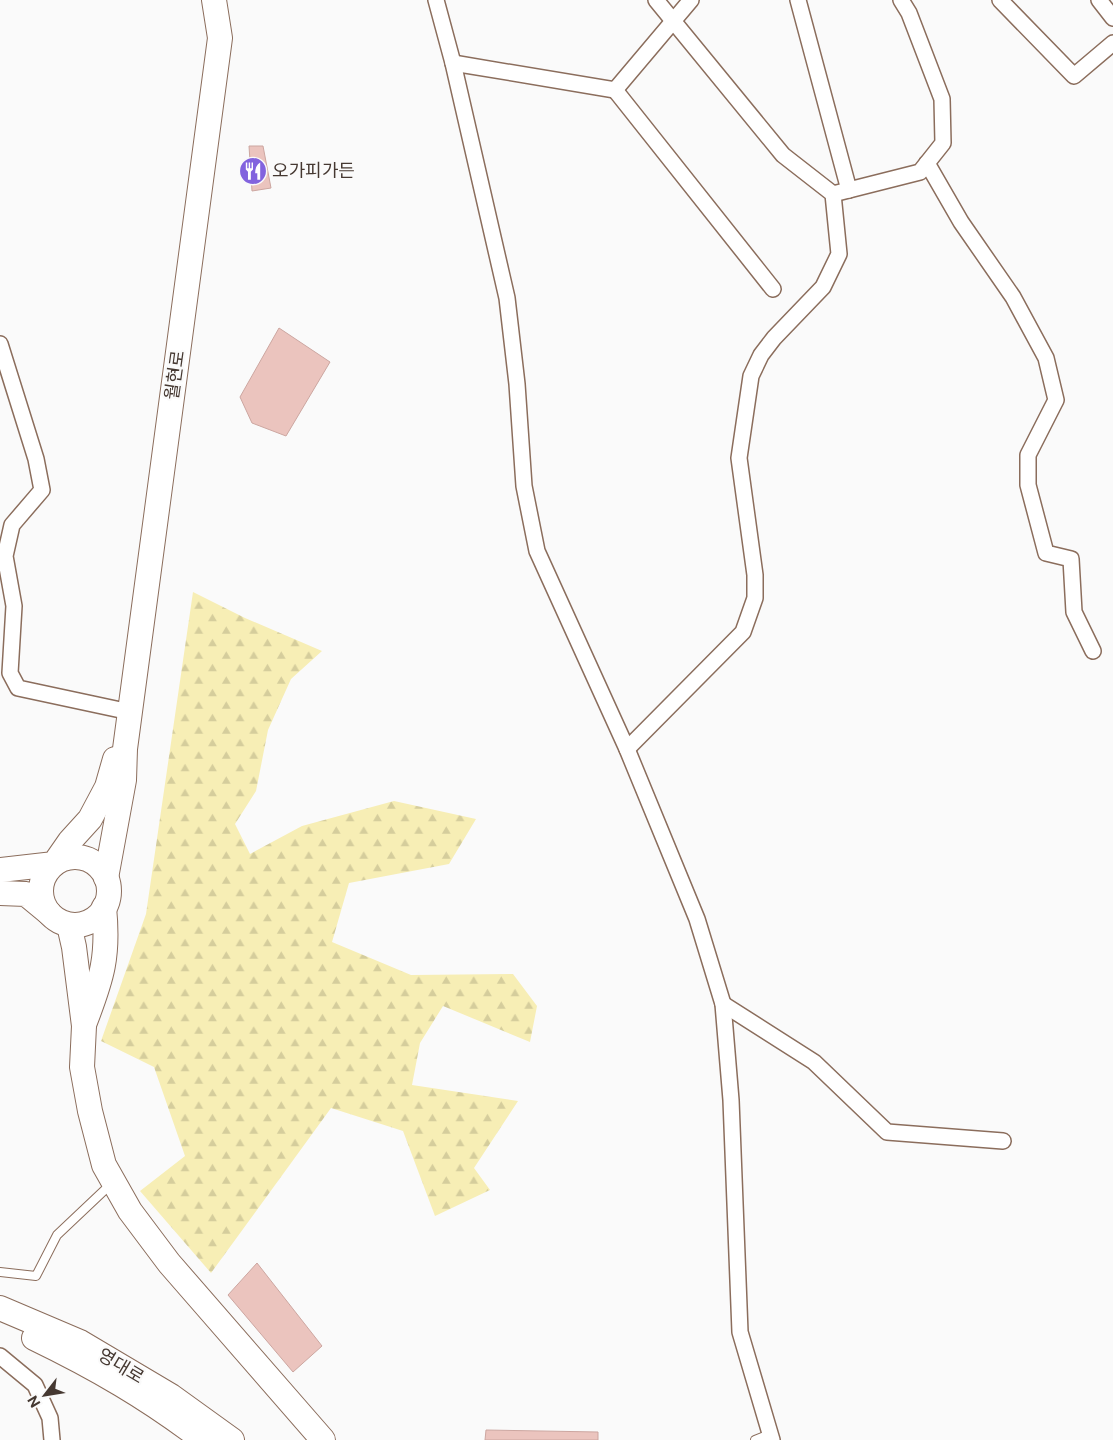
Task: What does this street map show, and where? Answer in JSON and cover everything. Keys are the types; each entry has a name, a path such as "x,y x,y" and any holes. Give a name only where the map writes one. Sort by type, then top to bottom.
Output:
{"main road":[{"path":"204,0 220,38"},
{"name":"월현로","path":"106,878 124,780 125,749 220,38 214,0"},
{"path":"220,38 228,20 229,0"},
{"path":"125,749 115,758 107,787 90,819 46,872 41,883 44,905 60,920 74,947 84,1026 82,1067 90,1111 104,1165 130,1211 169,1263 323,1440"},
{"path":"0,870 54,864 63,859 83,858 100,869 106,878 108,898 104,907 90,922 60,920 26,894 0,893"},
{"path":"84,1026 102,976 107,936 104,907"},
{"name":"영대로","path":"0,1308 80,1342 172,1396 232,1440"},
{"name":"영대로","path":"0,1324 98,1370 169,1414 202,1440"}],"street":[{"path":"436,0 453,63 507,298 517,384 524,486 537,551 627,749 696,919 723,1004 731,1100 740,1332 771,1437"},
{"path":"627,749 743,632 755,598 755,576 739,458 751,376 761,355 774,338 823,287 839,254 833,194 784,155 656,0"},
{"path":"615,90 672,20 691,0"},
{"path":"798,0 849,190"},
{"path":"833,194 920,172 943,143 942,99 909,13 901,0"},
{"path":"1000,0 1074,76 1113,44"},
{"path":"1099,0 1113,18"},
{"path":"453,63 615,90 773,288"},
{"path":"927,163 961,222 1014,297 1046,358 1056,400 1028,455 1028,485 1046,552 1071,559 1074,612 1092,651"},
{"path":"0,344 36,459 42,490 12,525 2,555 14,606 10,673 18,688 130,712"},
{"path":"723,1004 814,1062 887,1132 1004,1142"},
{"path":"0,1356 35,1385 50,1418 52,1440"}],"lane":[{"path":"0,1272 36,1276 57,1235 113,1182"},
{"path":"755,1440 771,1437"}],"green space":[{"path":"193,592 245,618 322,651 291,679 268,730 256,791 235,824 250,854 302,826 394,801 476,819 449,864 349,883 332,942 411,975 513,974 537,1006 530,1042 443,1006 420,1043 412,1085 518,1101 474,1168 490,1190 435,1216 403,1131 331,1108 211,1273 140,1191 185,1156 154,1067 101,1041 146,914"}],"building":[{"path":"249,146 263,146 271,188 252,191"},
{"path":"279,328 330,362 286,436 252,423 240,397"},
{"path":"257,1263 322,1346 293,1372 228,1295"},
{"path":"486,1430 598,1432 598,1440 485,1440"}],"place":[{"name":"오가피가든","path":"253,171"}]}
